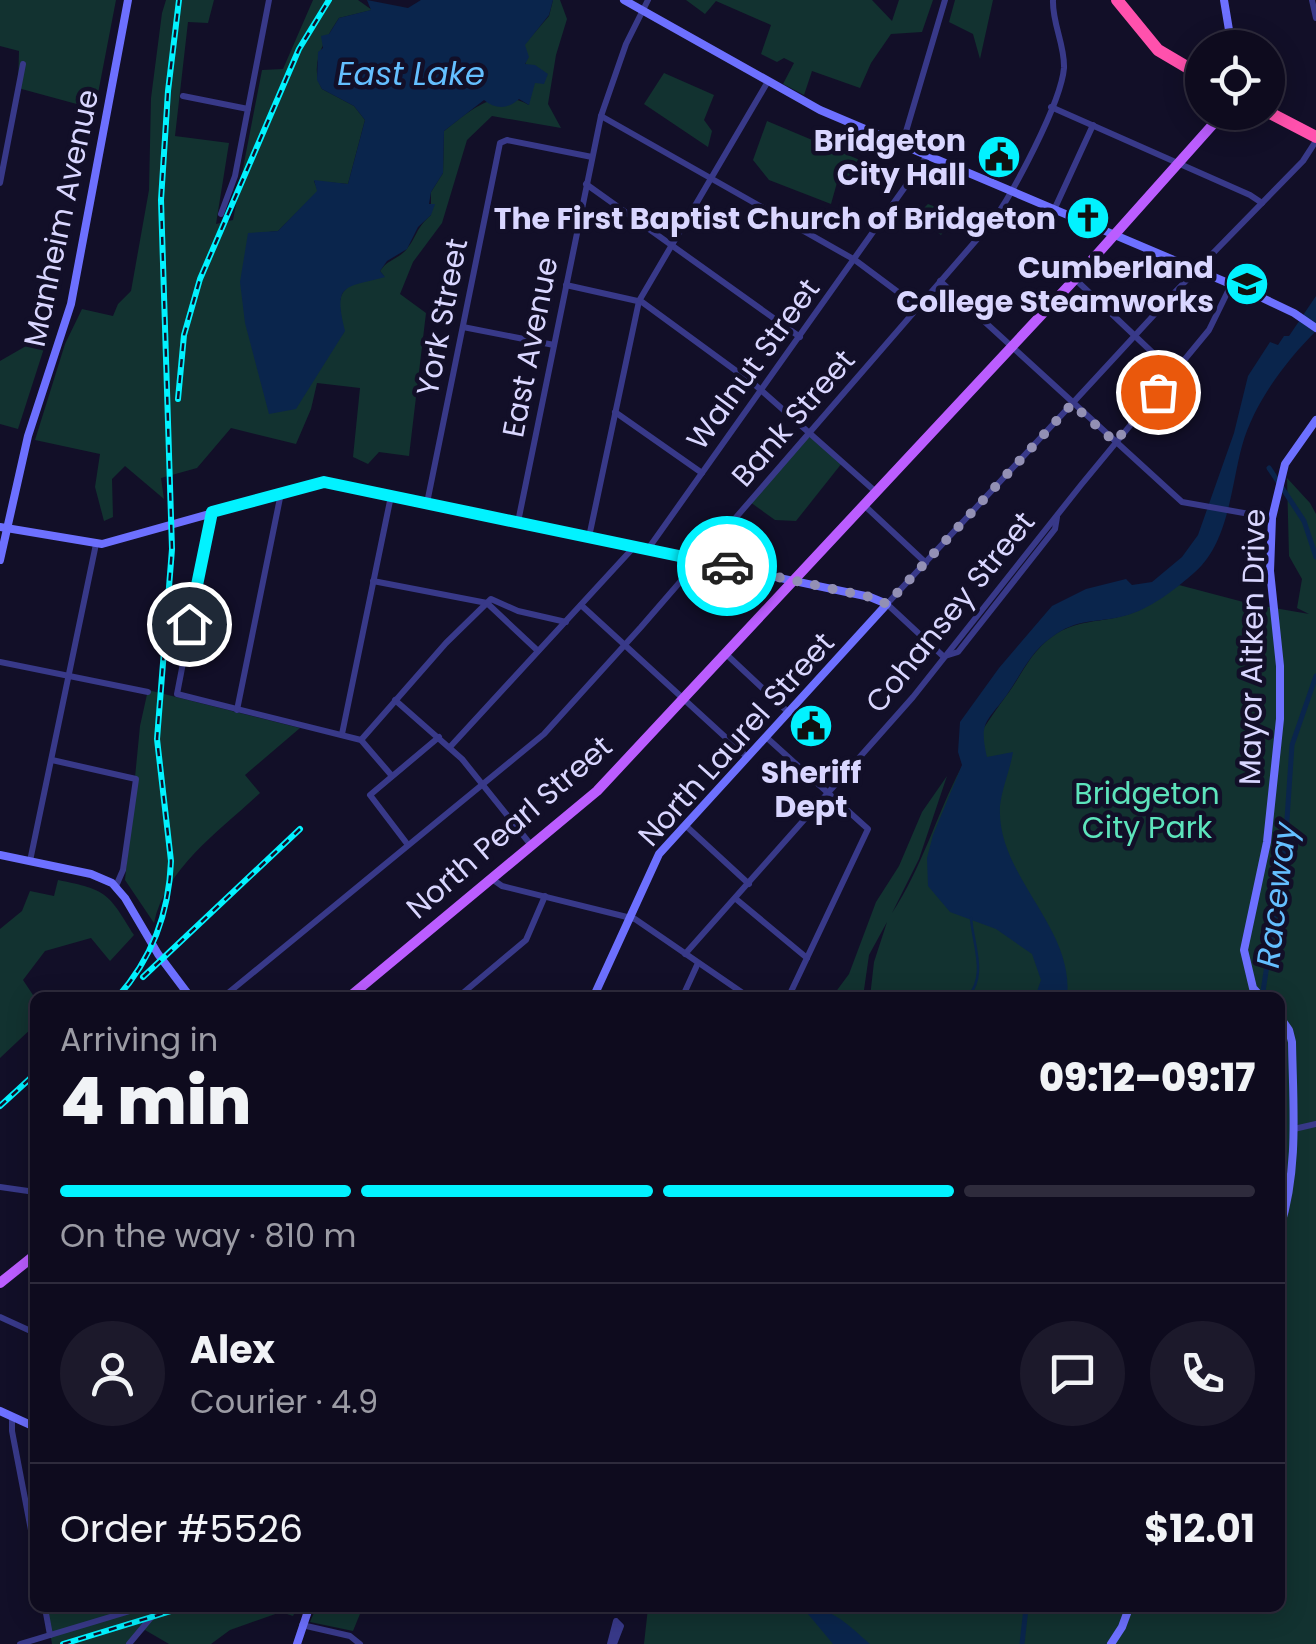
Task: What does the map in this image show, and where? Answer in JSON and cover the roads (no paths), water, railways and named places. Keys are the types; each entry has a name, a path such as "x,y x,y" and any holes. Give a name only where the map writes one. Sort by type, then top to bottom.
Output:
{"highway":[{"path":"1117,0 1158,50 1185,66"},
{"path":"1285,122 1316,139"}],"main road":[{"name":"North Pearl Street","path":"355,992 589,798 1075,279 1208,130"},
{"path":"0,1283 30,1259"}],"street":[{"name":"Manheim Avenue","path":"0,560 3,527 70,304 128,0"},
{"path":"222,214 230,194 269,0"},
{"path":"624,0 820,110 1230,285 1299,316 1316,328"},
{"name":"East Avenue","path":"518,522 601,116 626,44 648,0"},
{"path":"902,145 945,0"},
{"name":"Bank Street","path":"229,992 544,734 940,282 1013,192 1052,107 1064,66 1053,0"},
{"path":"1224,0 1229,30"},
{"path":"1312,0 1316,18"},
{"path":"0,183 23,64"},
{"path":"589,537 639,301 767,83"},
{"path":"184,96 248,109"},
{"path":"1052,107 1250,195 1262,204"},
{"path":"601,116 855,260 918,307"},
{"path":"1054,210 1094,125"},
{"name":"North Laurel Street","path":"596,992 659,854 1136,335 1303,161 1316,139"},
{"name":"York Street","path":"428,504 499,147 503,140 592,158"},
{"name":"Walnut Street","path":"648,549 927,156"},
{"path":"586,184 800,337"},
{"path":"1075,279 1173,372"},
{"path":"940,282 1182,502 1272,518"},
{"name":"Cohansey Street","path":"685,954 830,793 944,657 958,652 1054,529 1058,514 1216,320 1230,285"},
{"path":"566,286 639,301 762,391 876,492"},
{"path":"463,326 554,345"},
{"path":"615,412 702,473"},
{"name":"Mayor Aitken Drive","path":"1257,992 1244,950 1267,842 1280,720 1280,666 1270,570 1272,518 1291,453 1316,420"},
{"path":"3,527 96,544 324,482 870,597 887,604 944,657"},
{"path":"237,710 280,492"},
{"path":"342,735 391,496"},
{"path":"864,505 926,563"},
{"path":"212,512 176,693 361,740 392,776"},
{"path":"30,861 96,544"},
{"path":"450,747 634,547"},
{"path":"373,581 487,602 538,651"},
{"path":"361,740 491,599 518,611 566,622"},
{"path":"581,605 747,757"},
{"path":"726,654 788,712"},
{"path":"0,662 148,692"},
{"path":"396,700 450,747 532,846"},
{"path":"408,845 370,795 439,737"},
{"path":"766,737 866,826 867,833 791,992"},
{"path":"52,760 136,778 123,870 116,886"},
{"path":"686,825 750,884"},
{"path":"0,856 99,876 116,886 186,992"},
{"path":"492,879 502,886 647,926 741,992"},
{"path":"464,992 526,940 545,896"},
{"path":"736,899 807,958"},
{"path":"685,992 698,963"},
{"path":"362,986 366,992"},
{"path":"1285,1027 1292,1042 1294,1129 1292,1172 1285,1205"},
{"path":"1294,1129 1316,1124"},
{"path":"0,1187 30,1191"},
{"path":"0,1318 30,1331"},
{"path":"0,1411 30,1425"},
{"path":"12,1416 30,1525"},
{"path":"46,1612 50,1636"},
{"path":"20,1644 127,1612"},
{"path":"129,1644 156,1612"},
{"path":"297,1644 307,1612"},
{"path":"1114,1641 1127,1612"},
{"path":"302,1625 350,1636 360,1644"}],"water":[{"name":"East Lake","path":"367,0 408,8 421,0 553,0 549,15 525,45 529,57 525,64 535,65 548,74 544,84 535,83 529,105 519,99 506,107 497,107 484,100 444,131 443,173 431,192 429,204 435,204 431,215 418,227 407,249 387,261 380,271 385,277 345,290 340,304 345,331 296,409 269,414 245,323 240,282 248,233 278,231 317,191 314,180 348,184 365,120 354,106 322,89 317,80 318,52 323,48 321,36 329,34 339,18 371,10"},
{"path":"1316,296 1316,331 1282,370 1254,414 1222,529 1206,560 1179,585 1143,609 1078,624 1044,643 984,729 987,757 1013,752 1000,806 1002,831 1010,856 1059,947 1066,972 1067,992 1037,992 1041,980 1032,954 996,929 950,912 928,886 927,858 933,835 962,765 958,752 960,722 1052,606 1086,589 1126,579 1132,585 1152,582 1182,557 1198,535 1234,433 1248,376 1270,342 1278,345 1284,336 1289,336"},
{"path":"806,1612 832,1614 870,1644 833,1644"}],"waterway":[{"name":"Raceway","path":"1269,468 1304,521 1316,557"},
{"name":"Raceway","path":"1263,992 1282,893 1292,745 1316,676"},
{"path":"971,918 978,970 971,992"},
{"name":"Raceway","path":"1022,1644 1026,1612"}],"railway":[{"path":"122,992 149,951 170,880 157,739 172,549 161,200 179,0"},
{"path":"178,399 184,335 200,279 299,49 329,0"},
{"path":"143,977 300,829"},
{"path":"0,1106 30,1079"},
{"path":"63,1644 168,1612"}],"place":[{"name":"Bridgeton City Hall","path":"999,157"},
{"name":"The First Baptist Church of Bridgeton","path":"1088,218"},
{"name":"Cumberland College Steamworks","path":"1247,284"},
{"name":"Sheriff Dept","path":"811,726"}],"park label":[{"name":"Bridgeton City Park","path":"1147,810"}]}
